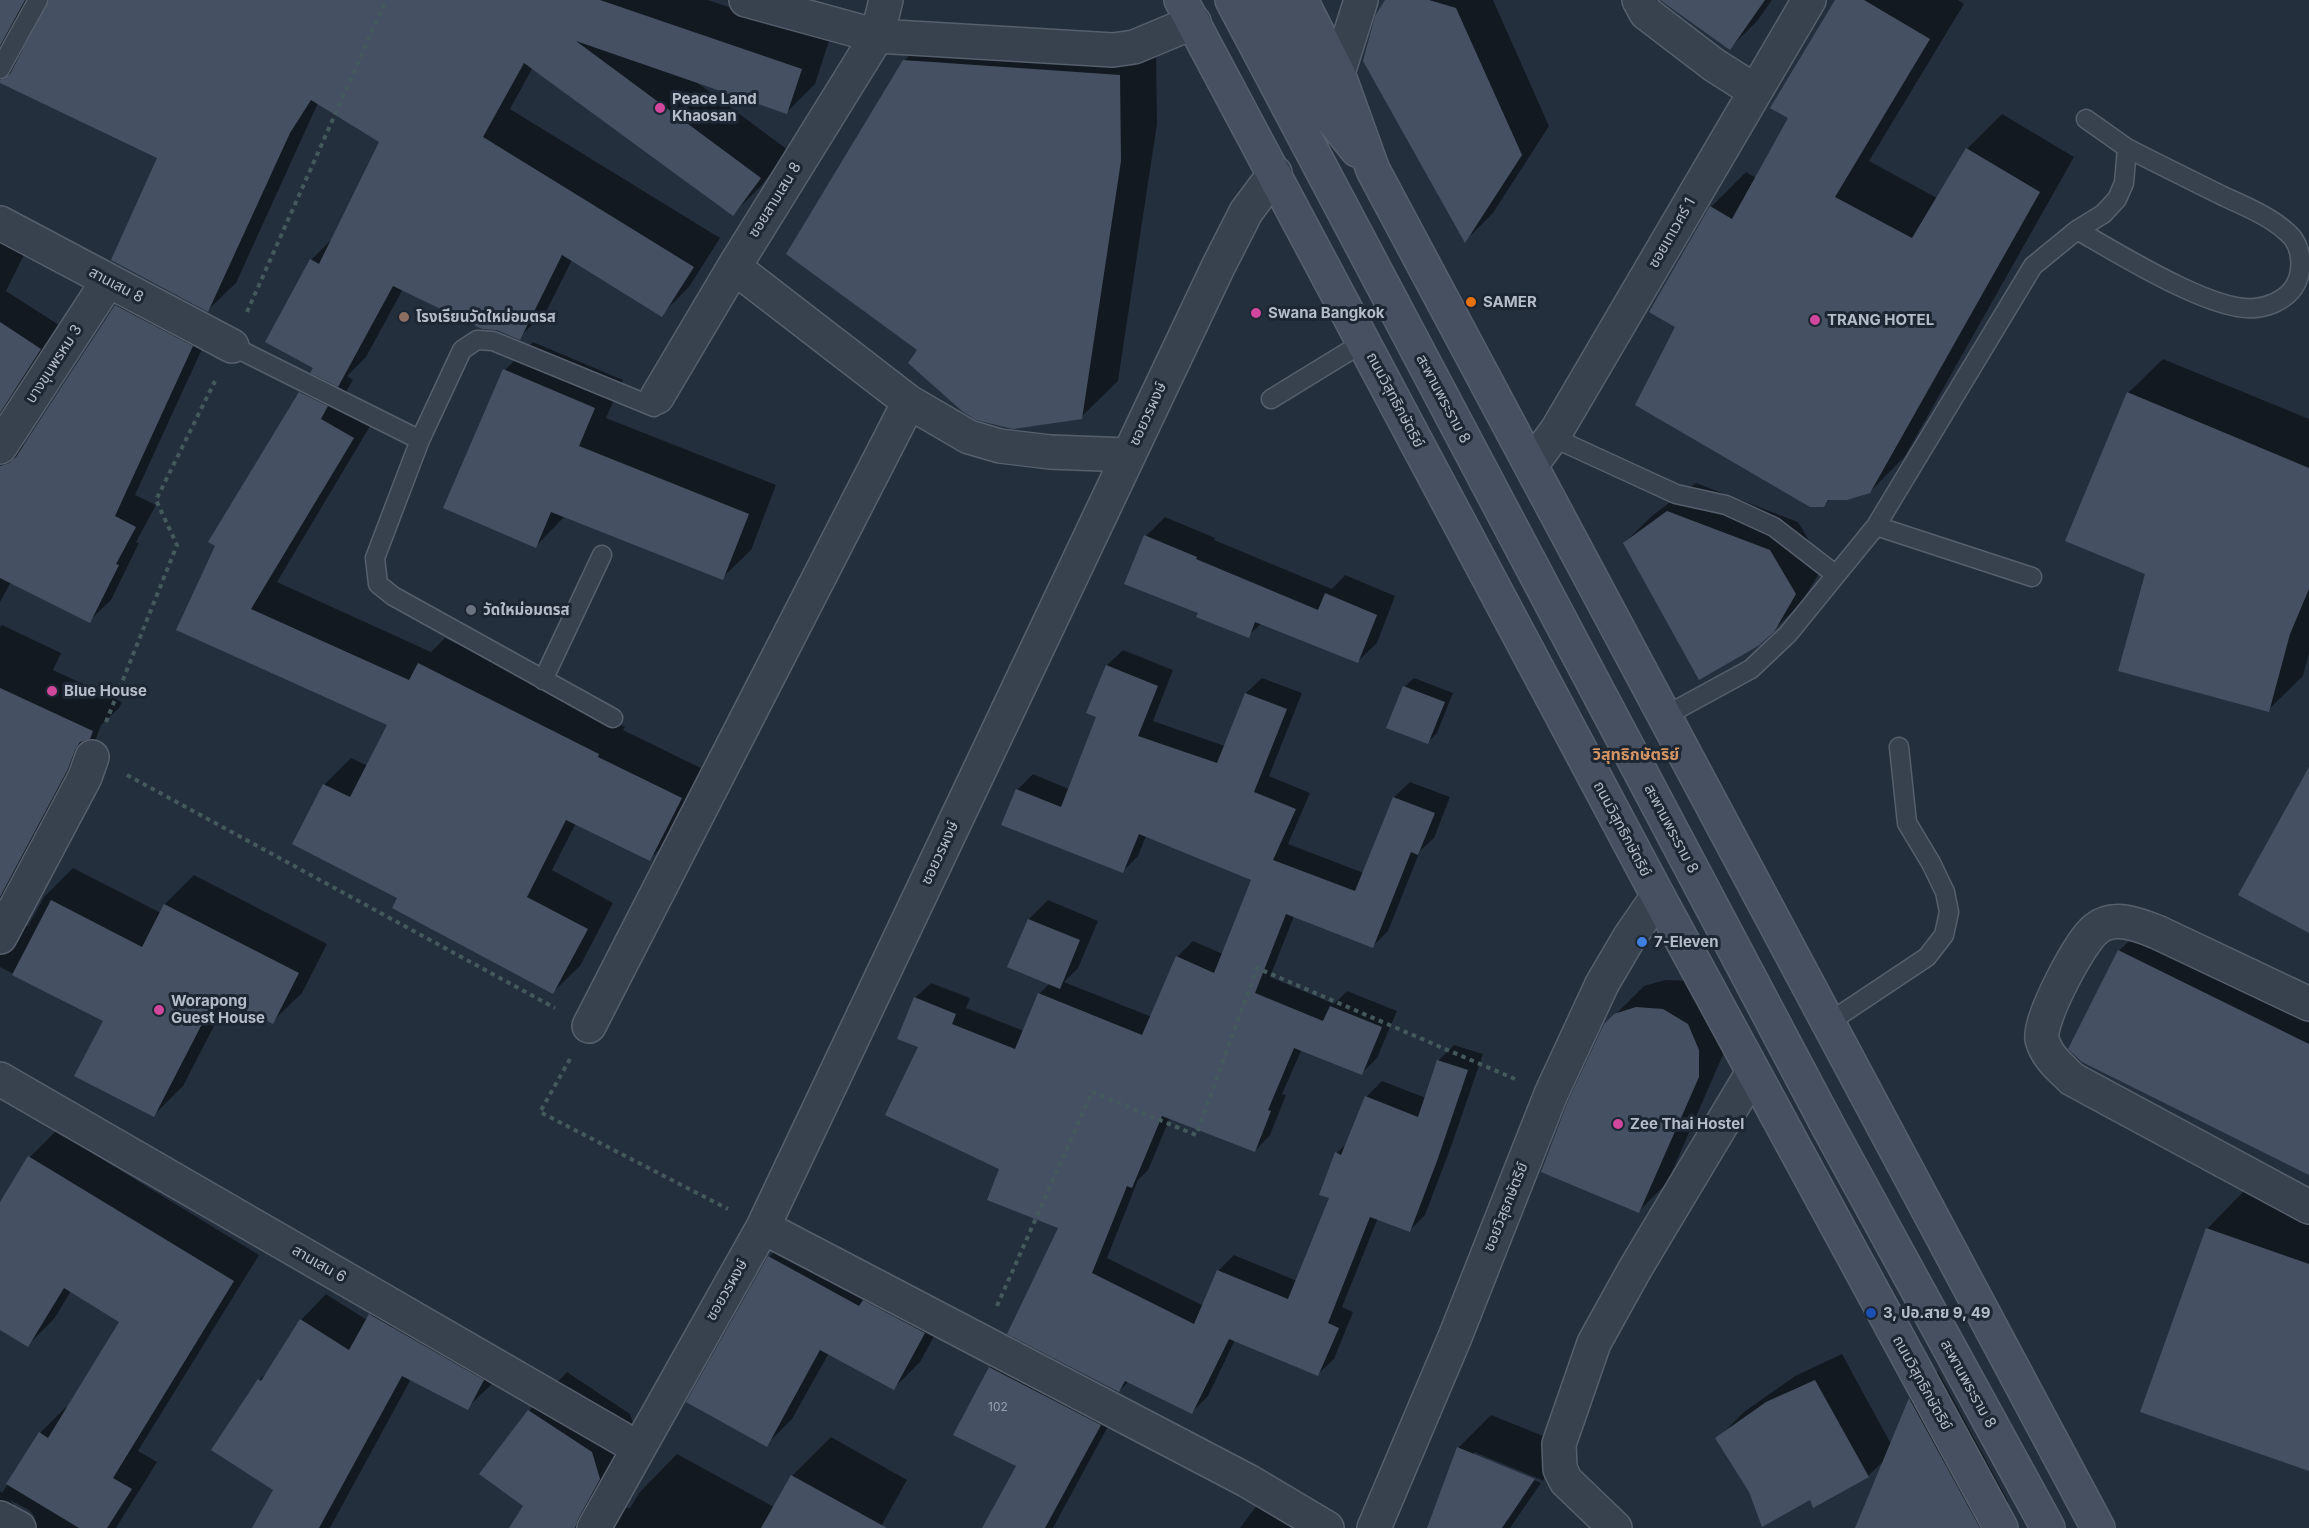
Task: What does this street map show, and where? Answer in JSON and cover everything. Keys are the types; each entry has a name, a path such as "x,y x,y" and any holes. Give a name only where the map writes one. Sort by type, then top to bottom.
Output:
{"main road":[{"name":"สะพานพระราม 8","path":"1232,0 1829,1128 2048,1528"},
{"path":"1265,0 1332,119 1373,170"},
{"path":"1301,0 1338,73 1373,170 1532,464 2098,1528"},
{"name":"ถนนวิสุทธิกษัตริย์","path":"1187,11 1658,896 2001,1528"}],"street":[{"path":"746,0 876,36 1113,50 1134,47 1187,11"},
{"name":"ซอยสามเสน 8","path":"657,397 876,36 886,0"},
{"path":"1338,73 1361,0"},
{"path":"1640,0 1646,13 1714,65 1755,91"},
{"name":"ซอยเทเวศร์ 1","path":"1532,464 1552,437 1809,0"},
{"name":"ซอยวรผงษ์","path":"594,1528 763,1227 1246,212 1275,173"},
{"name":"สานเสน 8","path":"0,224 232,346"},
{"path":"734,267 909,402 969,437 1000,446 1050,452 1129,455"},
{"name":"บางขุนพรหม 3","path":"0,447 108,281"},
{"path":"589,1026 909,402"},
{"path":"0,937 85,777 92,757"},
{"name":"ซอยวิสุธกษัตริย์","path":"1374,1528 1455,1337 1551,1094 1602,984 1629,938 1658,896"},
{"path":"2309,1004 2157,932 2133,922 2115,922 2096,928 2072,959 2046,1019 2041,1038 2050,1058 2072,1079 2309,1207"},
{"path":"1615,1528 1566,1481 1560,1469 1559,1444 1594,1343 1635,1269 1753,1072"},
{"name":"สานเสน 6","path":"4,1090 638,1448"},
{"path":"763,1227 1248,1481 1327,1528"},
{"path":"0,1518 19,1528"}],"lane":[{"path":"0,69 38,0"},
{"path":"2077,230 2155,274 2226,306 2253,309 2272,305 2291,291 2300,272 2300,253 2290,234 2267,218 2127,148 2086,118"},
{"path":"1665,716 1752,669 1788,634 1876,526 2033,266 2077,230 2103,214 2117,199 2124,183 2127,148"},
{"path":"613,718 393,596 378,584 375,558 420,440 462,350 477,340 493,341 654,407 657,397"},
{"path":"1271,399 1364,342"},
{"path":"232,346 420,440"},
{"path":"1552,437 1676,494 1726,504 1774,527 1836,575"},
{"path":"1876,526 2032,577"},
{"path":"543,680 602,555"},
{"path":"1828,1023 1927,957 1944,934 1949,912 1945,892 1907,823 1899,747"}],"path":[{"path":"386,0 232,346 156,501 177,545 92,757 589,1026 540,1112 763,1227"},
{"path":"970,1334 994,1312 1092,1092 1196,1135 1257,968 1551,1094"}],"building":[{"path":"0,0 25,0 0,46"},
{"path":"49,0 600,0 802,69 787,114 576,41 761,178 733,216 524,63 483,137 694,267 662,317 562,255 520,340 497,330 482,329 393,286 338,387 310,373 313,368 265,342 310,259 319,264 379,142 311,100 290,133 208,312 111,260 157,158 0,83 0,80 10,74"},
{"path":"1385,0 1429,0 1456,8 1522,155 1465,243 1363,61 1375,16"},
{"path":"1660,0 1765,0 1730,50"},
{"name":"TRANG HOTEL","path":"1835,0 1864,0 1930,39 1835,197 1912,238 1966,148 2040,192 1870,493 1847,500 1828,500 1824,507 1810,507 1635,405 1675,327 1649,312 1710,206 1732,219 1788,118 1770,108"},
{"path":"903,60 1120,75 1121,161 1082,419 1013,429 976,420 962,411 908,363 917,350 786,254"},
{"path":"115,305 193,346 115,516 136,527 116,564 119,565 90,623 0,578 0,466 16,457"},
{"path":"0,322 41,349 0,413"},
{"path":"503,369 595,408 579,446 749,514 723,580 551,512 536,548 443,508"},
{"path":"299,392 328,406 321,419 354,438 251,609 409,680 418,663 682,798 650,861 566,820 527,897 588,929 553,994 392,908 397,898 292,844 323,784 350,797 387,725 176,630 215,546 208,542"},
{"path":"2127,392 2309,468 2309,589 2290,634 2269,712 2118,671 2145,574 2065,541"},
{"path":"1667,511 1770,550 1796,594 1774,632 1758,646 1699,680 1623,543"},
{"path":"1144,535 1318,610 1325,593 1377,615 1358,663 1255,622 1249,638 1196,617 1198,613 1124,584"},
{"path":"1106,665 1158,686 1138,736 1217,763 1245,693 1287,709 1254,792 1296,809 1273,860 1355,891 1393,797 1435,813 1418,855 1411,852 1373,948 1286,914 1255,993 1323,1021 1330,1006 1382,1027 1362,1075 1294,1048 1268,1110 1271,1111 1255,1152 1162,1116 1132,1188 1127,1186 1092,1273 1194,1324 1217,1270 1288,1299 1329,1198 1319,1195 1335,1152 1341,1155 1365,1096 1418,1117 1437,1060 1468,1070 1410,1232 1370,1217 1328,1323 1339,1328 1318,1376 1229,1339 1192,1414 1125,1381 1119,1392 1007,1334 1058,1228 987,1200 999,1169 885,1115 918,1047 897,1039 914,997 956,1014 952,1024 1015,1049 1038,993 1142,1035 1176,956 1214,973 1251,880 1139,834 1123,873 1001,825 1016,789 1061,807 1096,717 1086,713"},
{"path":"1403,686 1445,702 1428,744 1386,728"},
{"path":"0,688 93,731 90,739 80,742 75,750 68,769 0,897"},
{"path":"2309,767 2309,933 2238,895"},
{"name":"Worapong Guest House","path":"51,900 142,947 164,904 299,973 273,1024 217,995 154,1117 74,1076 103,1021 12,975"},
{"path":"1028,919 1080,940 1060,989 1007,967"},
{"path":"2118,950 2309,1044 2309,1175 2082,1062 2068,1049"},
{"name":"Zee Thai Hostel","path":"1636,1007 1663,1009 1688,1024 1699,1050 1699,1077 1639,1213 1541,1172 1568,1101 1604,1024 1614,1014"},
{"path":"28,1156 234,1281 113,1478 132,1489 107,1528 79,1528 6,1484 39,1432 48,1438 119,1322 64,1288 28,1347 0,1330 0,1202"},
{"path":"2206,1228 2309,1264 2309,1471 2140,1412"},
{"path":"768,1256 859,1306 863,1300 925,1333 894,1390 820,1350 767,1447 686,1402"},
{"path":"369,1314 484,1380 468,1410 402,1376 319,1528 252,1528 273,1490 211,1450 258,1379 261,1381 300,1319 349,1350"},
{"path":"989,1367 1101,1425 1045,1528 982,1528 1016,1466 953,1435"},
{"path":"1815,1380 1869,1477 1813,1508 1810,1500 1762,1527 1749,1492 1715,1438 1766,1402"},
{"path":"1909,1398 1980,1528 1855,1528"},
{"path":"528,1410 592,1452 600,1479 575,1528 509,1528 523,1506 479,1474"},
{"path":"1457,1447 1535,1479 1502,1528 1427,1528"},
{"path":"791,1475 887,1528 761,1528"}],"place":[{"name":"Peace Land Khaosan","path":"660,108"},
{"name":"SAMER","path":"1471,302"},
{"name":"Swana Bangkok","path":"1256,313"},
{"name":"โรงเรียนวัดใหม่อมตรส","path":"404,317"},
{"name":"TRANG HOTEL","path":"1815,320"},
{"name":"วัดใหม่อมตรส","path":"471,610"},
{"name":"Blue House","path":"52,691"},
{"name":"7-Eleven","path":"1642,942"},
{"name":"Worapong Guest House","path":"159,1010"},
{"name":"Zee Thai Hostel","path":"1618,1124"},
{"name":"3, ปอ.สาย 9, 49","path":"1871,1313"}],"district":[{"name":"วิสุทธิกษัตริย์","path":"1636,755"}]}
